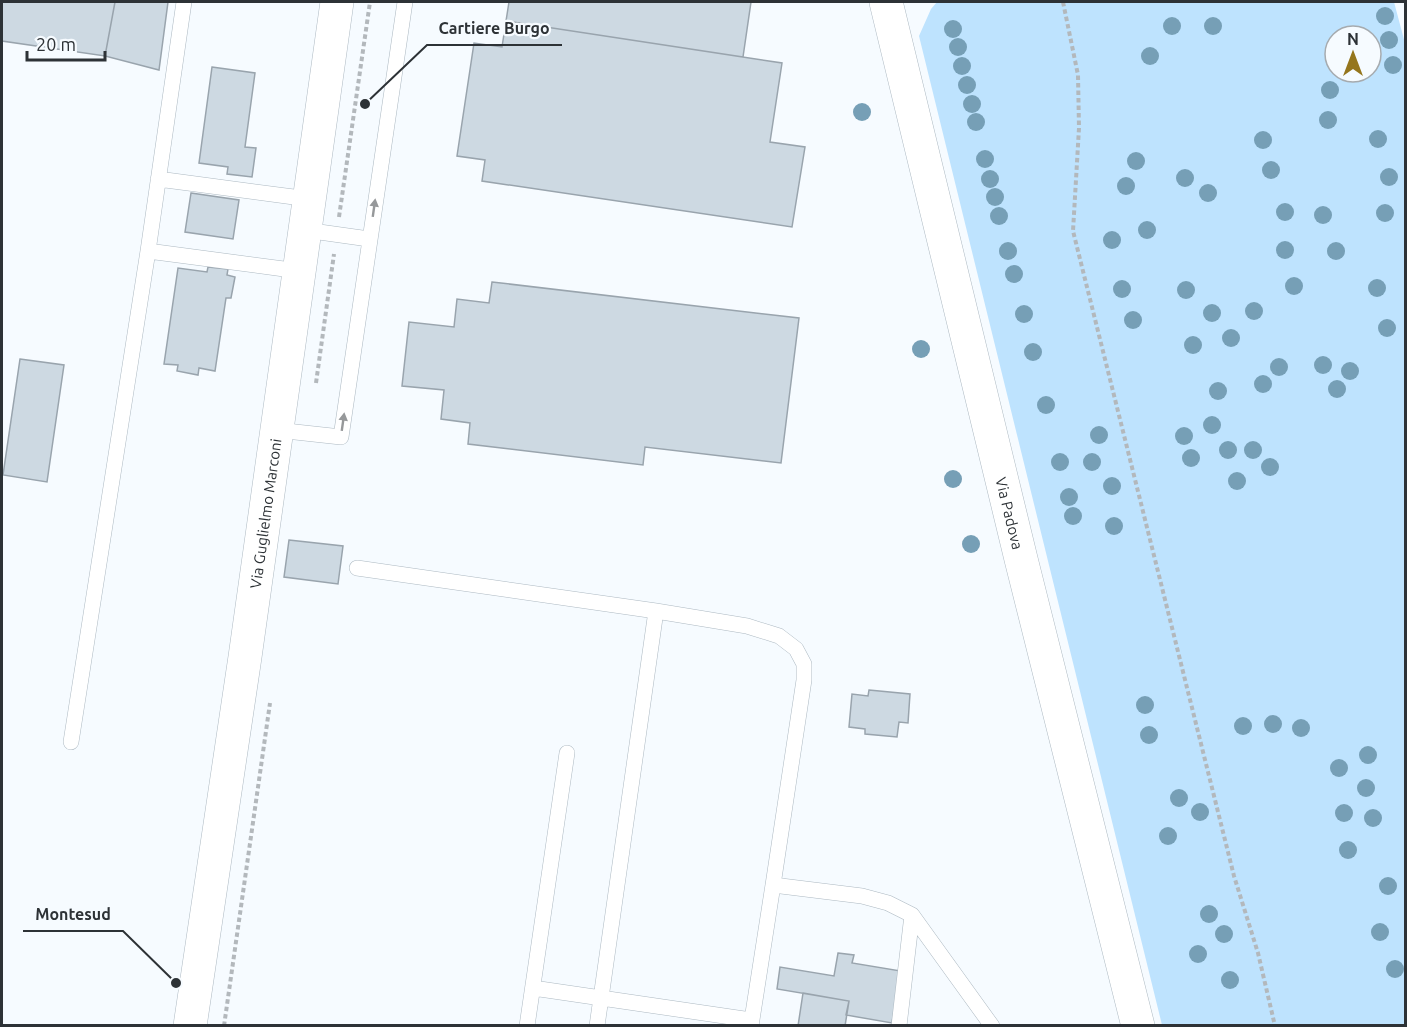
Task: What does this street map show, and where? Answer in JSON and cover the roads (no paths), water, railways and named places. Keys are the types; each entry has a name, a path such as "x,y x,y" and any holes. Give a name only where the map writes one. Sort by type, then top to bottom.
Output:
{"main road":[{"name":"Via Guglielmo Marconi","path":"190,1026 337,2"},
{"name":"Via Padova","path":"886,2 1137,1026"}],"lane":[{"path":"71,742 148,251 184,2"},
{"path":"277,430 341,437 405,2"},
{"path":"158,179 307,214 337,234 369,239"},
{"path":"148,251 299,271"},
{"path":"357,568 747,626 779,636 796,649 804,664 804,680 751,1023 533,988"},
{"path":"597,1026 656,611"},
{"path":"527,1026 567,753"},
{"path":"773,885 861,896 888,903 912,915 992,1026"},
{"path":"899,1026 912,915"}],"place":[{"name":"Cartiere Burgo","path":"365,104"},
{"name":"Montesud","path":"176,983"}]}
